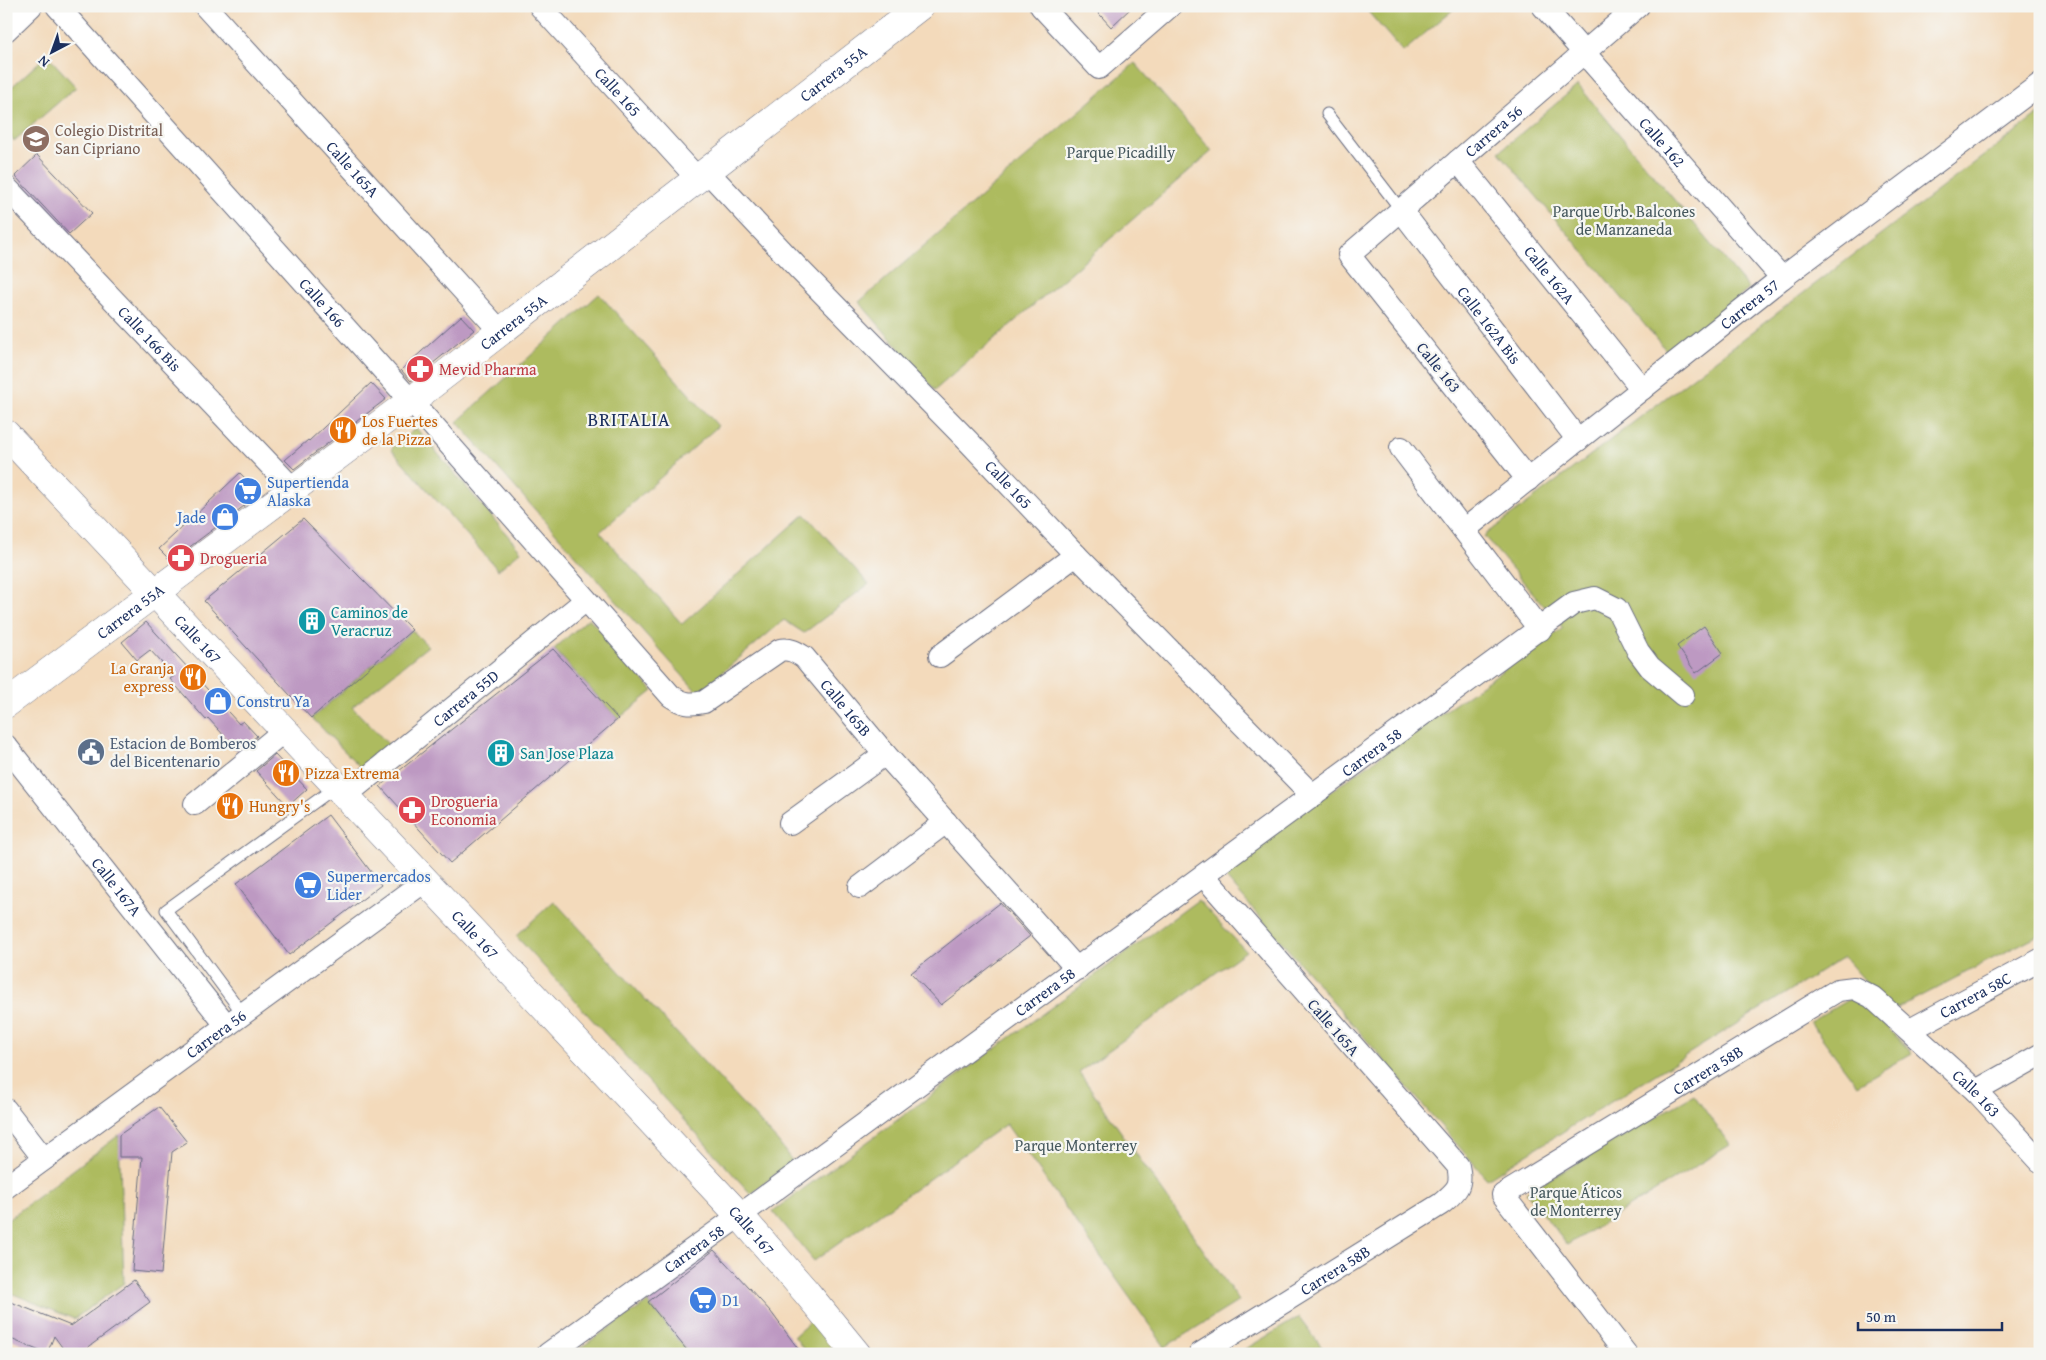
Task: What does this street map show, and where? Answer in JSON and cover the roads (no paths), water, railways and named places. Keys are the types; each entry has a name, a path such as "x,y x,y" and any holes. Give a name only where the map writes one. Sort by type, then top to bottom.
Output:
{"street":[{"path":"6,30 31,6"},
{"name":"Calle 166","path":"57,6 586,600"},
{"name":"Calle 165A","path":"205,6 501,332"},
{"name":"Calle 165","path":"540,6 702,175 900,371 1076,555 1313,796"},
{"name":"Carrera 55A","path":"6,704 411,402 920,6"},
{"path":"1041,6 1099,68 1170,6"},
{"name":"Calle 162","path":"1543,6 1782,278"},
{"name":"Carrera 56","path":"1349,255 1638,6"},
{"name":"Carrera 57","path":"1464,530 1782,278 2040,84"},
{"name":"Calle 162A","path":"1458,161 1642,389"},
{"name":"Calle 166 Bis","path":"6,187 294,490"},
{"name":"Calle 162A Bis","path":"1401,210 1578,440"},
{"name":"Calle 163","path":"1349,255 1528,480"},
{"name":"Calle 167","path":"6,434 740,1216 857,1354"},
{"path":"1401,448 1540,630"},
{"path":"940,656 1076,555"},
{"name":"Carrera 58","path":"548,1354 740,1216 1540,630 1574,603 1595,598 1617,608 1638,651 1650,667 1682,695"},
{"name":"Calle 165B","path":"586,600 671,696 682,703 691,705 704,702 780,650 787,649 804,657 886,754 1077,969"},
{"name":"Carrera 55D","path":"342,791 586,600"},
{"path":"195,804 285,730"},
{"name":"Calle 167A","path":"6,746 235,1020"},
{"path":"790,823 886,754"},
{"path":"860,887 946,822"},
{"name":"Calle 165A","path":"1204,876 1458,1166 1461,1179"},
{"name":"Carrera 56","path":"6,1187 426,880"},
{"name":"Carrera 58C","path":"1910,1030 2040,960"},
{"name":"Carrera 58B","path":"1626,1354 1502,1194 1838,990 1854,988 1872,997 1910,1030"},
{"name":"Calle 163","path":"1910,1030 1976,1090 2037,1155"},
{"path":"1976,1090 2040,1055"},
{"path":"6,1110 44,1159"},
{"name":"Carrera 58B","path":"1200,1354 1441,1204 1455,1192 1461,1179"}],"lane":[{"path":"1327,114 1401,210"},
{"path":"235,1020 166,910 342,791"}],"place":[{"name":"Colegio Distrital San Cipriano","path":"36,139"},
{"name":"Mevid Pharma","path":"420,369"},
{"name":"Los Fuertes de la Pizza","path":"343,430"},
{"name":"Supertienda Alaska","path":"248,491"},
{"name":"Jade","path":"225,517"},
{"name":"Drogueria","path":"181,558"},
{"name":"Caminos de Veracruz","path":"312,621"},
{"name":"La Granja express","path":"193,677"},
{"name":"Constru Ya","path":"218,701"},
{"name":"Estacion de Bomberos del Bicentenario","path":"91,752"},
{"name":"San Jose Plaza","path":"501,753"},
{"name":"Pizza Extrema","path":"286,773"},
{"name":"Hungry's","path":"230,806"},
{"name":"Drogueria Economia","path":"412,810"},
{"name":"Supermercados Lider","path":"308,885"},
{"name":"D1","path":"703,1300"}],"district":[{"name":"BRITALIA","path":"629,419"}],"park label":[{"name":"Parque Picadilly","path":"1121,152"},
{"name":"Parque Urb. Balcones de Manzaneda","path":"1624,220"},
{"name":"Parque Monterrey","path":"1076,1145"},
{"name":"Parque Áticos de Monterrey","path":"1576,1201"}]}
